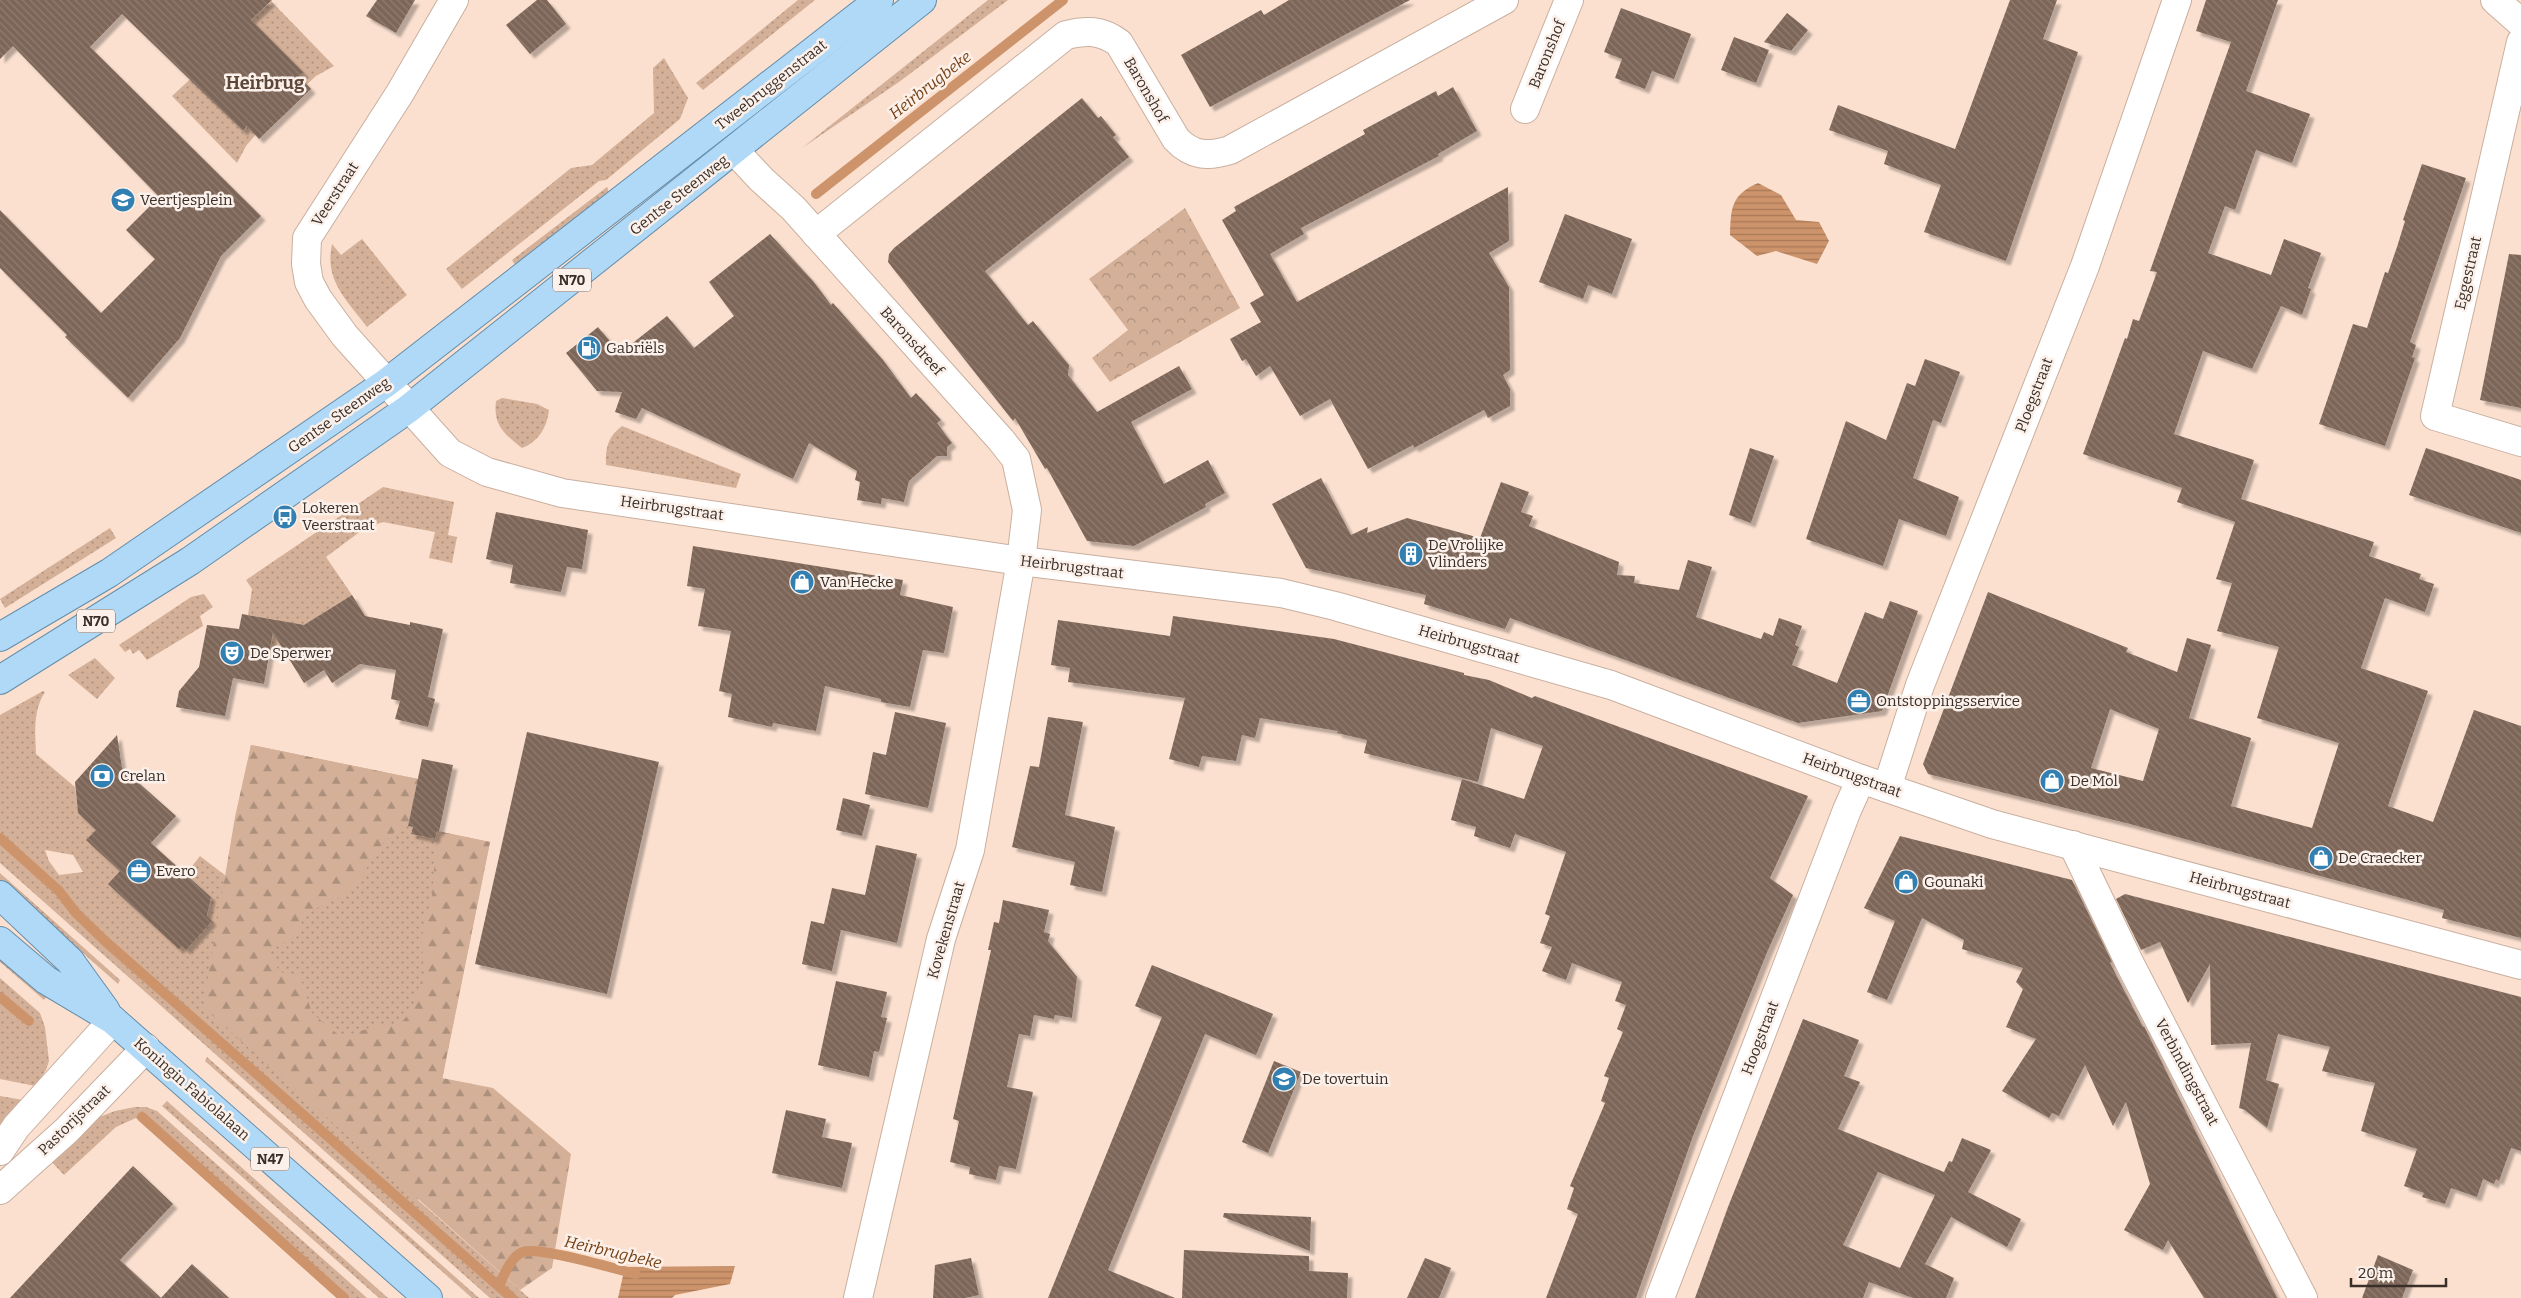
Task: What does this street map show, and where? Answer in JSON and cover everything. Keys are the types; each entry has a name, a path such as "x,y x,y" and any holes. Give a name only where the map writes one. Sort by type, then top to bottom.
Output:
{"main road":[{"name":"Tweebruggenstraat","path":"663,169 879,0"},
{"name":"Tweebruggenstraat","path":"735,151 922,0"},
{"name":"Gentse Steenweg","path":"0,680 190,561 289,494 408,409 735,151"},
{"name":"Gentse Steenweg","path":"0,638 109,573 386,383 663,169"},
{"name":"Koningin Fabiolalaan","path":"0,895 70,961 113,1020"},
{"name":"Koningin Fabiolalaan","path":"0,941 46,980 113,1020 428,1298"}],"street":[{"name":"Veerstraat","path":"408,409 345,336 318,299 309,282 306,264 307,238 400,94 454,0"},
{"name":"Baronshof","path":"816,234 1066,35 1090,30 1105,34 1119,43 1176,139 1184,148 1194,153 1205,155 1230,150 1504,0"},
{"name":"Baronshof","path":"1526,109 1569,0"},
{"name":"Ploegstraat","path":"1887,788 1920,685 2085,266 2177,0"},
{"path":"2495,0 2521,23"},
{"name":"Eggestraat","path":"2521,42 2435,416 2521,442"},
{"name":"Baronsdreef","path":"735,151 816,234 1016,459 1027,510 1021,561"},
{"name":"Heirbrugstraat","path":"408,409 450,453 487,472 562,493 1021,561 1281,593 1335,606 1610,685 1861,779 1992,824 2521,965"},
{"name":"Kovekenstraat","path":"858,1298 941,939 970,850 1021,561"},
{"name":"Hoogstraat","path":"1660,1298 1847,810 1861,779"},
{"name":"Verbindingstraat","path":"2072,845 2130,964 2304,1298"},
{"path":"0,1151 16,1127 113,1020"},
{"name":"Pastorijstraat","path":"0,1190 67,1130 146,1048"}],"green space":[{"path":"798,0 815,0 703,90 696,83"},
{"path":"988,0 1008,0 899,82 802,148"},
{"path":"271,1 334,66 316,76 304,87 244,27"},
{"path":"664,58 688,98 680,119 606,180 599,181 462,289 446,269 571,168 592,165 654,113 653,68"},
{"path":"198,72 218,103 243,131 250,124 258,132 246,146 237,163 172,96"},
{"path":"607,187 609,193 516,266 512,260"},
{"path":"1185,208 1240,308 1110,382 1092,358 1128,330 1089,279"},
{"path":"362,239 407,295 367,327 339,289 331,269 330,257 332,244 341,255"},
{"path":"502,398 537,404 549,410 541,434 533,442 522,448 505,433 498,423 496,401"},
{"path":"622,426 741,474 736,488 606,465 608,443 613,434"},
{"path":"383,487 454,502 448,535 457,537 452,563 429,558 435,532 383,522 365,528 326,557 352,595 320,615 285,652 270,650 276,620 248,615 252,589 246,580"},
{"path":"110,528 116,538 5,608 0,599"},
{"path":"204,594 213,607 200,616 203,626 147,660 139,650 133,654 130,649 125,652 119,645 191,597"},
{"path":"95,658 115,678 97,699 68,675"},
{"path":"43,691 45,692 38,706 35,729 36,754 75,787 78,811 207,916 211,897 186,874 200,856 226,876 251,745 418,779 408,825 413,827 411,834 435,839 437,831 490,842 418,1200 529,1298 490,1298 0,863 0,715","holes":["45,850 73,855 83,872 59,875 49,861"]},
{"path":"251,745 418,779 408,825 398,829 383,843 357,883 340,897 320,906 304,917 295,936 270,951 279,972 300,976 312,1013 341,1037 383,1024 400,1024 412,1010 424,972 421,935 432,897 437,831 490,842 442,1078 493,1088 571,1154 552,1268 520,1290 203,1007 235,817"},
{"path":"0,873 120,980 118,984 0,880"},
{"path":"0,955 47,996 44,1000 0,962"},
{"path":"0,978 40,1013 45,1027 49,1061 46,1070 35,1086 0,1079"},
{"path":"207,1057 479,1298 472,1298 205,1061"},
{"path":"0,1096 23,1100 0,1129"},
{"path":"167,1101 388,1298 379,1298 162,1106"},
{"path":"146,1107 157,1111 367,1298 337,1298 136,1118 116,1127 64,1175 49,1159 94,1119 115,1111"}],"shaded area":[{"path":"1758,183 1781,195 1796,220 1819,222 1829,241 1817,264 1776,251 1757,256 1730,235 1734,203 1742,192"},
{"path":"735,1266 730,1284 675,1295 672,1298 618,1298 625,1267"}],"building":[{"path":"0,0 272,0 251,20 303,72 299,76 311,89 259,139 247,126 243,131 122,14 90,47 261,216 221,256 180,338 128,398 65,337 67,335 0,268 0,210 101,313 155,259 126,230 159,197 13,46 0,59"},
{"path":"377,0 415,0 396,33 366,16"},
{"path":"537,0 547,0 566,24 530,54 506,25"},
{"path":"1289,0 1410,0 1210,107 1181,55 1261,10 1264,15"},
{"path":"2010,0 2057,0 2043,39 2078,52 2006,261 1924,232 1941,185 1884,164 1888,151 1829,130 1838,105 1955,149"},
{"path":"2206,0 2278,0 2246,91 2310,114 2292,163 2256,150 2235,210 2225,206 2208,253 2271,275 2284,239 2321,253 2308,288 2311,289 2302,315 2281,306 2252,369 2203,351 2174,434 2254,460 2241,499 2374,542 2369,556 2421,574 2419,579 2434,584 2425,612 2385,598 2361,668 2428,691 2388,806 2433,822 2474,710 2521,726 2521,938 2442,918 2444,910 2401,898 2130,824 1928,774 1923,764 1988,592 2128,648 2126,652 2177,672 2187,638 2211,645 2189,718 2251,738 2231,806 2312,828 2339,743 2257,718 2279,647 2217,631 2232,583 2216,579 2235,522 2177,502 2182,488 2083,454 2125,338 2127,339 2133,319 2139,321 2157,272 2150,271 2231,42 2196,31","holes":["2110,709 2159,729 2143,781 2091,768"]},
{"path":"1621,8 1691,34 1674,79 1652,71 1645,89 1615,78 1622,59 1604,52"},
{"path":"1787,13 1808,30 1791,51 1764,42"},
{"path":"1734,37 1769,50 1756,83 1721,70"},
{"path":"1453,87 1477,131 1438,154 1439,156 1301,228 1304,234 1270,254 1297,302 1508,187 1509,241 1489,253 1509,287 1510,370 1503,375 1510,389 1510,406 1488,418 1484,410 1414,448 1413,445 1368,469 1330,399 1300,416 1270,366 1256,376 1246,359 1242,361 1230,339 1261,322 1250,303 1264,295 1222,220 1236,211 1234,207 1365,134 1363,130 1436,91 1438,96"},
{"path":"1082,98 1098,118 1101,116 1116,135 1113,137 1129,157 985,271 1028,325 1033,321 1069,365 1068,375 1097,412 1179,366 1192,389 1131,422 1164,484 1208,460 1225,493 1205,504 1206,507 1134,546 1087,541 1047,468 1045,469 1015,418 1013,421 888,262 889,254 894,248"},
{"path":"2422,164 2466,178 2410,342 2416,345 2412,357 2415,358 2385,446 2319,424 2353,324 2367,328 2385,272 2388,273 2397,247 2405,221 2403,220"},
{"path":"1565,214 1632,239 1612,294 1588,285 1583,299 1539,282"},
{"path":"770,234 813,281 831,305 833,303 883,360 911,398 916,393 941,420 937,423 952,443 947,447 947,456 937,456 909,481 904,502 882,498 881,504 857,500 860,482 855,480 857,471 809,443 793,479 642,408 636,419 615,412 622,392 597,391 566,353 598,327 620,353 667,316 694,348 734,316 709,282"},
{"path":"2509,254 2521,255 2521,408 2480,400"},
{"path":"1925,359 1960,372 1941,423 1933,420 1913,478 1959,497 1946,536 1899,519 1883,566 1806,539 1846,421 1886,440 1907,383 1915,386"},
{"path":"1750,448 1774,456 1751,523 1729,515"},
{"path":"2426,448 2521,480 2521,533 2409,495"},
{"path":"1321,478 1351,535 1368,527 1367,533 1407,518 1480,538 1501,482 1529,492 1521,512 1533,516 1529,526 1619,562 1617,575 1635,576 1634,583 1679,590 1688,560 1712,567 1696,617 1761,639 1764,632 1773,636 1779,618 1802,626 1795,645 1799,647 1792,665 1837,683 1865,612 1883,619 1890,601 1918,611 1882,711 1798,723 1510,618 1505,629 1424,604 1426,595 1306,568 1272,504"},
{"path":"496,512 588,530 582,569 567,567 561,592 510,583 513,565 486,559"},
{"path":"693,546 903,580 900,595 953,607 944,653 923,650 910,707 881,702 881,699 825,686 816,731 773,723 772,727 728,717 732,694 719,691 731,631 698,626 705,589 687,586"},
{"path":"352,595 365,616 443,629 428,697 435,699 428,727 395,719 400,701 391,699 396,670 360,664 332,683 324,670 304,683 273,633 264,684 233,678 225,716 176,707 179,691 199,667 207,625 239,629 242,614 304,625"},
{"path":"1173,616 1334,639 1464,673 1464,675 1489,680 1532,698 1535,696 1808,796 1770,878 1793,895 1768,950 1693,1136 1636,1298 1546,1298 1578,1214 1567,1209 1574,1188 1570,1186 1605,1103 1601,1101 1609,1078 1604,1076 1623,1032 1617,1029 1626,1005 1615,1001 1622,982 1572,963 1566,980 1542,971 1552,947 1540,943 1550,916 1545,914 1566,852 1515,834 1510,848 1474,836 1476,827 1451,820 1462,779 1524,799 1543,746 1491,728 1478,782 1364,753 1367,740 1337,733 1338,731 1260,718 1255,738 1242,735 1236,761 1202,756 1199,767 1169,759 1185,698 1068,682 1070,668 1051,665 1058,620 1170,636"},
{"path":"895,712 946,723 928,808 865,794 873,752 886,755"},
{"path":"1048,717 1083,722 1065,815 1115,827 1102,892 1070,885 1075,862 1012,847 1030,766 1039,767"},
{"path":"527,732 659,762 607,994 475,964"},
{"path":"117,735 122,768 176,816 151,843 211,897 207,916 212,921 186,950 182,946 179,949 108,884 120,871 86,840 96,830 78,813 75,782"},
{"path":"422,759 453,765 439,832 437,831 435,839 411,834 413,827 408,826"},
{"path":"843,798 870,805 862,836 836,830"},
{"path":"1900,836 2072,880 2112,962 2110,963 2144,1026 2277,1298 2204,1298 2168,1240 2163,1250 2124,1230 2150,1184 2126,1102 2113,1126 2085,1065 2059,1116 2052,1113 2049,1118 2002,1091 2036,1039 2006,1027 2023,989 2016,982 2023,968 1962,949 1964,940 1922,918 1887,1000 1867,992 1895,921 1864,908"},
{"path":"876,845 917,854 897,943 841,930 832,971 802,964 811,921 824,924 832,888 865,895"},
{"path":"2125,894 2521,997 2521,1151 2511,1148 2499,1181 2496,1179 2494,1184 2483,1179 2477,1197 2451,1188 2445,1204 2422,1197 2424,1193 2404,1186 2417,1149 2361,1131 2375,1083 2322,1071 2330,1047 2278,1034 2266,1080 2279,1084 2267,1128 2245,1110 2239,1108 2251,1043 2211,1045 2210,964 2188,1003 2160,942 2141,950 2116,899"},
{"path":"1003,900 1049,910 1044,932 1050,934 1048,941 1077,977 1072,1018 1055,1015 1054,1019 1034,1015 1030,1036 1019,1034 1007,1087 1033,1092 1016,1169 999,1166 996,1180 969,1174 970,1167 950,1162 959,1121 953,1119 991,950 988,950 994,922 999,923"},
{"path":"1152,965 1273,1014 1256,1055 1205,1034 1108,1270 1175,1298 1048,1298 1162,1017 1135,1006"},
{"path":"836,981 887,992 881,1017 887,1018 879,1052 874,1051 869,1077 818,1065"},
{"path":"1803,1019 1859,1040 1844,1076 1860,1082 1838,1129 1944,1172 1949,1161 1952,1162 1962,1138 1991,1150 1968,1192 2021,1219 2007,1247 1951,1217 1925,1264 1954,1278 1946,1298 1913,1298 1869,1282 1863,1298 1695,1298 1728,1207","holes":["1878,1172 1935,1195 1900,1268 1843,1245"]},
{"path":"1274,1061 1301,1072 1268,1153 1242,1142"},
{"path":"786,1110 826,1119 822,1137 852,1143 842,1188 772,1173"},
{"path":"133,1166 173,1204 120,1260 161,1298 10,1298"},
{"path":"1224,1213 1311,1217 1310,1251 1223,1217"},
{"path":"1184,1250 1309,1256 1309,1271 1348,1273 1347,1298 1182,1298"},
{"path":"2378,1255 2413,1270 2402,1298 2362,1298"},
{"path":"971,1258 979,1295 965,1298 933,1298 935,1265"},
{"path":"1425,1258 1451,1268 1439,1298 1407,1298"},
{"path":"192,1264 229,1298 161,1298"}],"waterway":[{"name":"Heirbrugbeke","path":"816,194 1063,0"},
{"path":"0,838 59,891 76,913 105,941 512,1298"},
{"path":"0,997 29,1021"},
{"path":"142,1117 344,1298"},
{"name":"Heirbrugbeke","path":"499,1286 508,1266 515,1257 523,1252 532,1251 560,1255 636,1274"}],"place":[{"name":"Veertjesplein","path":"123,200"},
{"name":"Gabriëls","path":"589,348"},
{"name":"Lokeren Veerstraat","path":"285,517"},
{"name":"De Vrolijke Vlinders","path":"1411,554"},
{"name":"Van Hecke","path":"802,582"},
{"name":"De Sperwer","path":"232,653"},
{"name":"Ontstoppingsservice","path":"1859,701"},
{"name":"Crelan","path":"102,776"},
{"name":"De Mol","path":"2052,781"},
{"name":"De Craecker","path":"2321,858"},
{"name":"Evero","path":"139,871"},
{"name":"Gounaki","path":"1906,882"},
{"name":"De tovertuin","path":"1284,1079"}],"district":[{"name":"Heirbrug","path":"265,83"}]}
